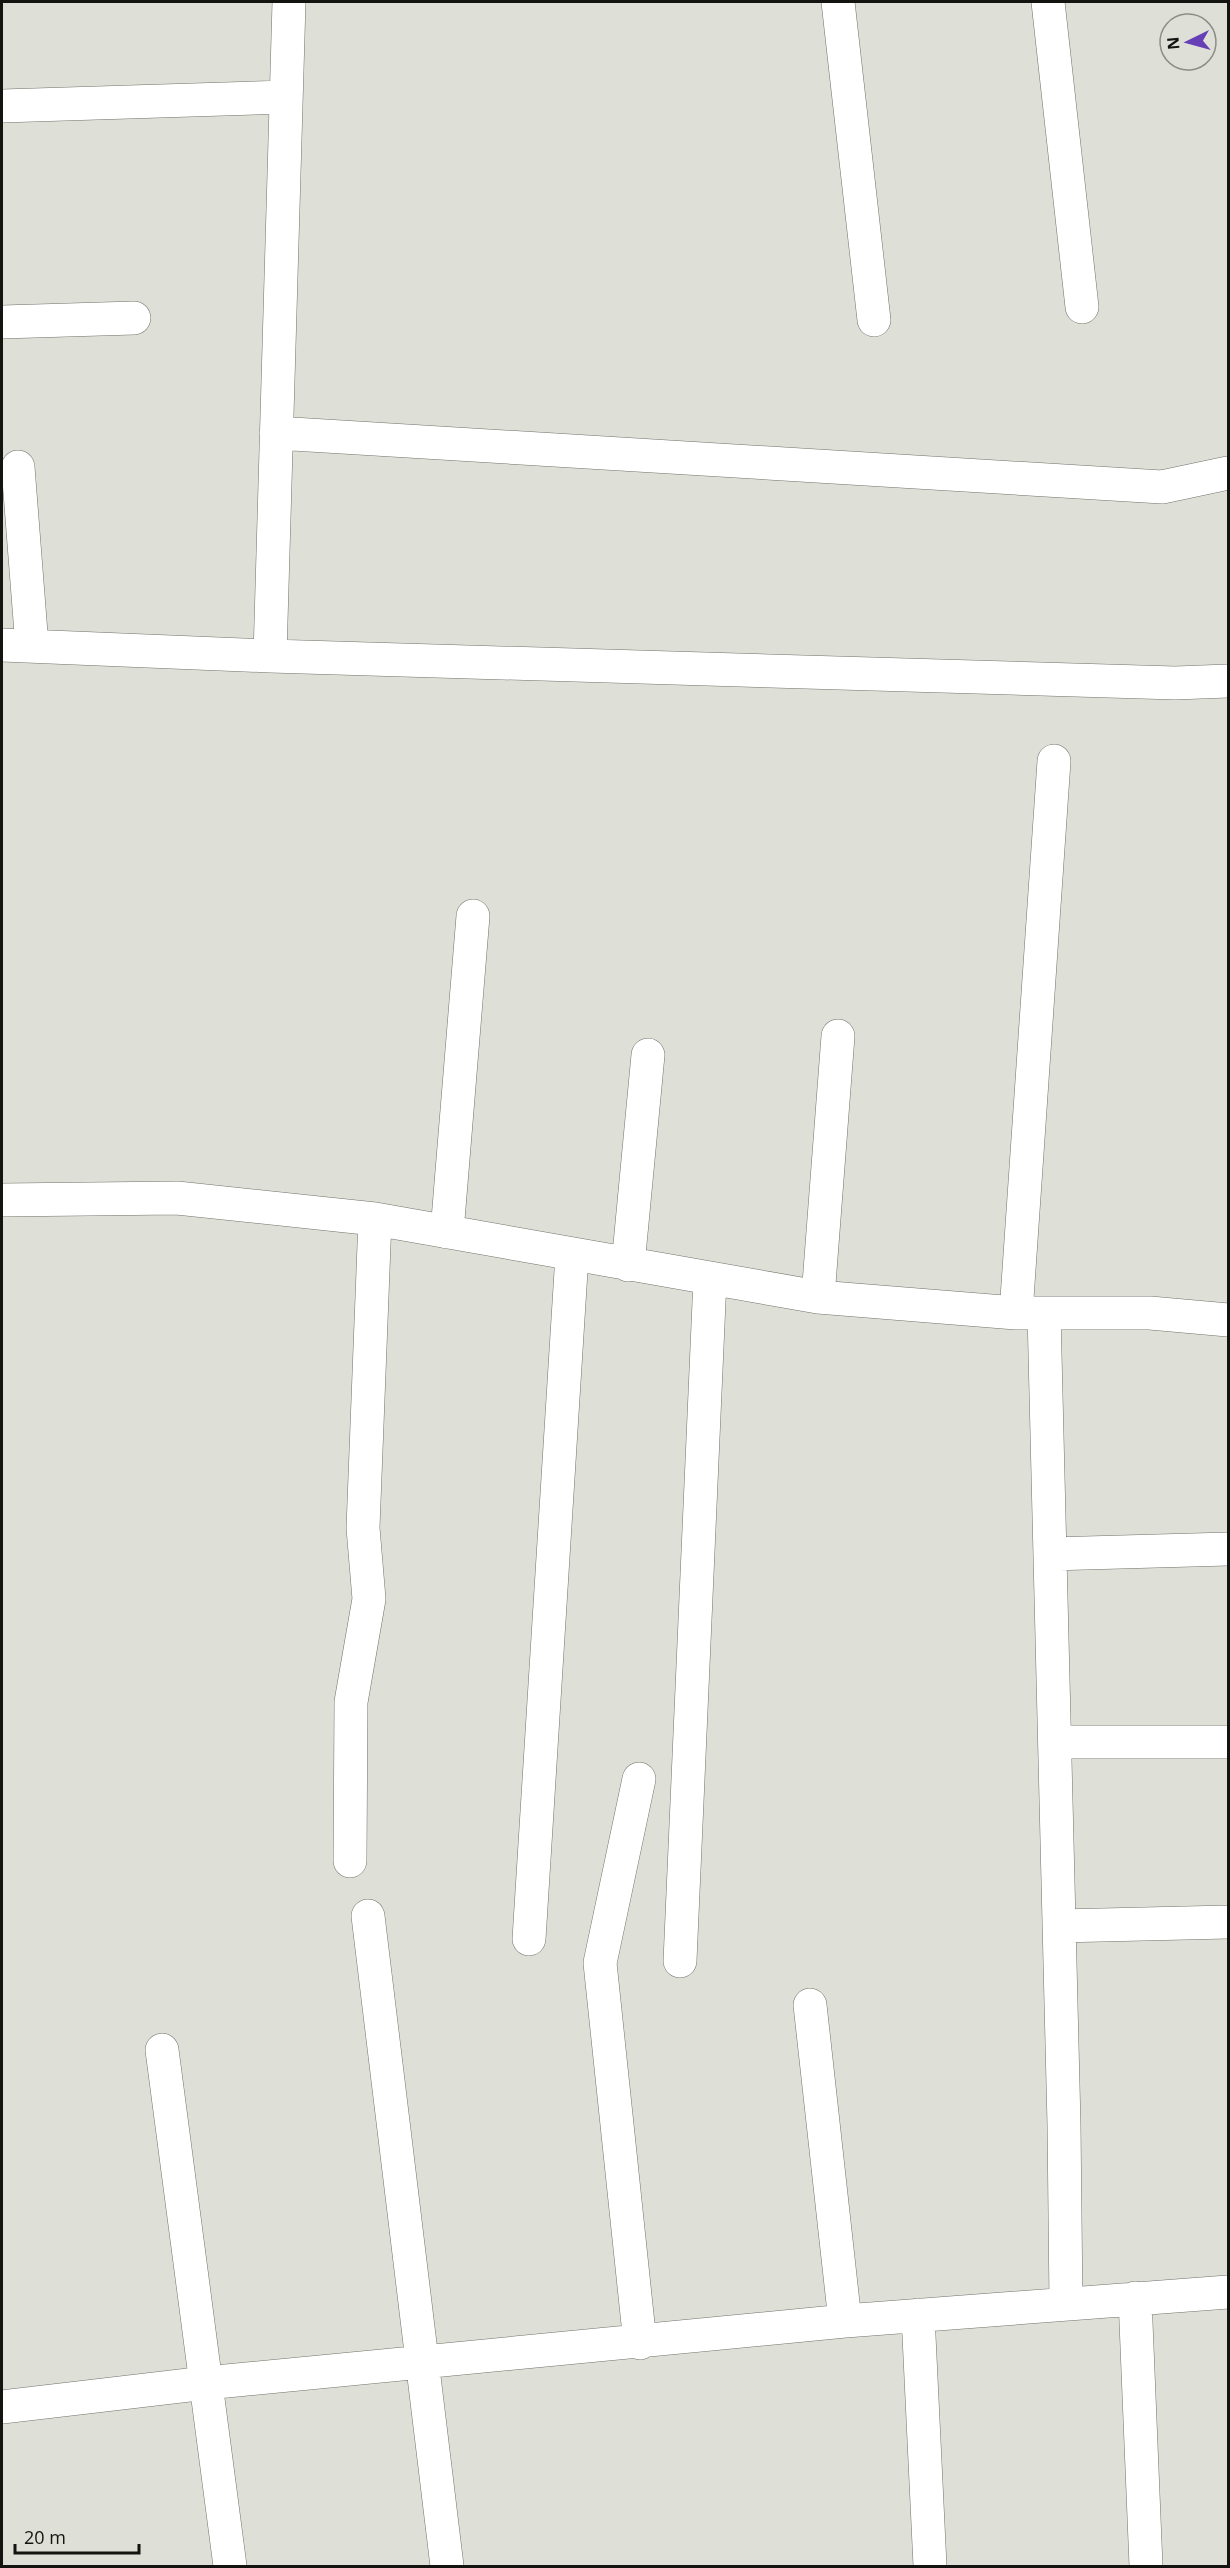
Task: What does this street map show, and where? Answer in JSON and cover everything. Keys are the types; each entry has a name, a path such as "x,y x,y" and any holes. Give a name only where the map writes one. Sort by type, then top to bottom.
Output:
{"street":[{"path":"270,656 289,2"},
{"path":"838,2 874,320"},
{"path":"1048,2 1082,307"},
{"path":"2,106 286,97"},
{"path":"2,322 134,318"},
{"path":"276,434 1162,487 1228,474"},
{"path":"18,467 17,646 270,656 1152,682 1228,681"},
{"path":"1054,761 1030,1313 1050,1554 1066,2303"},
{"path":"447,1232 473,916"},
{"path":"818,1297 838,1036"},
{"path":"628,1265 648,1055"},
{"path":"2,1200 177,1198 375,1219 818,1297 1030,1313 1150,1313 1228,1320"},
{"path":"350,1861 351,1702 369,1599 363,1528 375,1219"},
{"path":"529,1939 572,1255"},
{"path":"680,1961 710,1279"},
{"path":"1050,1554 1228,1549"},
{"path":"1055,1742 1228,1742"},
{"path":"639,1779 600,1963 640,2343"},
{"path":"368,1917 447,2566"},
{"path":"1059,1926 1228,1922"},
{"path":"810,2005 845,2321"},
{"path":"162,2050 230,2566"},
{"path":"2,2408 206,2383 422,2361 640,2343 845,2321 1228,2292"},
{"path":"1135,2298 1146,2566"},
{"path":"918,2315 930,2566"}]}
